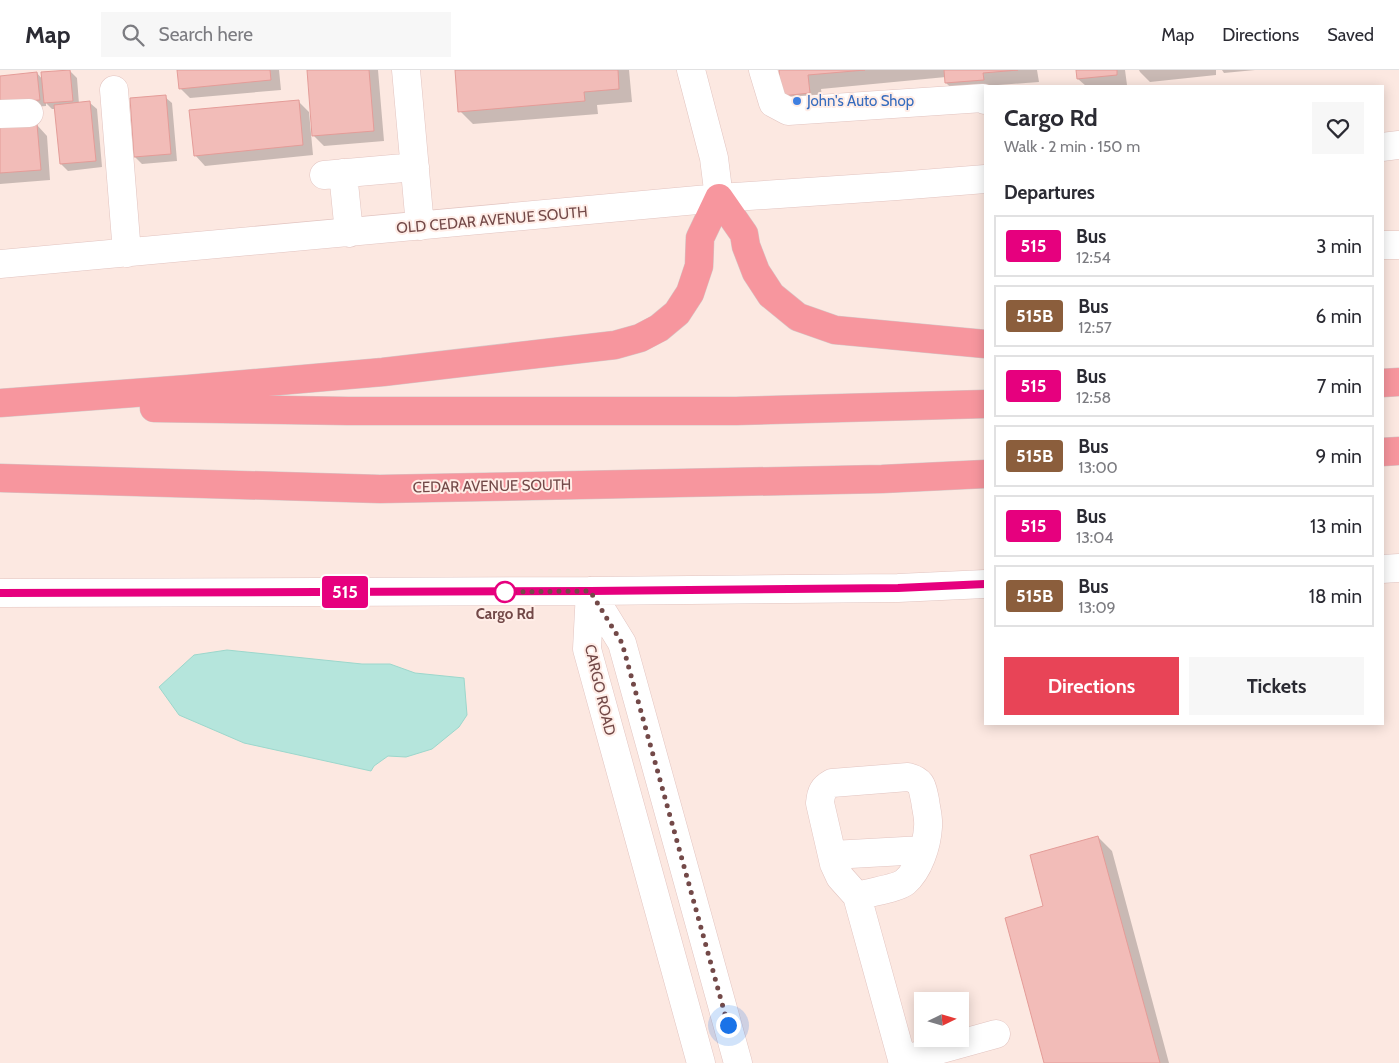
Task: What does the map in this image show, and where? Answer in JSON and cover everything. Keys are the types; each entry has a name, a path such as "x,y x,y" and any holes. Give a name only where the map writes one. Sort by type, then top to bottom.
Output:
{"highway":[{"path":"0,404 383,372 615,346 640,338 659,328 676,313 690,293 699,266 700,238 719,198 744,234 746,246 756,272 771,296 798,317 835,330 984,344"},
{"path":"1384,383 1399,382"},
{"path":"0,404 348,411 594,412 736,411 984,404"},
{"path":"1384,452 1399,451"},
{"name":"CEDAR AVENUE SOUTH","path":"0,478 380,488 863,479 984,474"}],"street":[{"path":"406,70 420,226"},
{"path":"691,70 714,158 719,198"},
{"path":"763,70 773,103 788,111 984,99"},
{"path":"114,90 127,253"},
{"path":"0,114 29,113"},
{"path":"1384,147 1399,146"},
{"path":"349,233 334,174 415,168"},
{"name":"OLD CEDAR AVENUE SOUTH","path":"0,264 719,198 984,179"},
{"path":"1384,245 1399,245"},
{"path":"1384,569 1399,568"},
{"path":"0,593 590,591 898,588 984,584"},
{"name":"CARGO ROAD","path":"590,591 587,648 701,1063"},
{"name":"CARGO ROAD","path":"590,591 622,643 738,1063"},
{"path":"857,896 902,884 911,876 921,860 928,828 928,815 921,785 916,780 908,777 832,783 825,787 821,794 820,802 834,864 840,877 857,896 902,1061 996,1034"},
{"path":"832,855 923,850"}],"water":[{"path":"227,650 362,664 390,664 415,673 464,678 467,715 459,727 432,749 406,757 388,756 374,766 371,771 244,743 179,715 159,687 194,655"}],"building":[{"path":"70,70 73,101 44,103 41,72"},
{"path":"177,70 270,70 271,80 179,89"},
{"path":"307,70 369,70 374,131 312,136"},
{"path":"455,70 618,70 619,89 584,92 585,101 458,112"},
{"path":"779,70 865,70 808,75 810,93 781,96"},
{"path":"944,70 1018,70 983,73 984,80 945,83"},
{"path":"1076,70 1117,70 1117,75 1077,79"},
{"path":"37,72 40,100 0,103 0,76"},
{"path":"166,95 171,154 134,157 130,98"},
{"path":"299,100 303,145 194,156 189,110"},
{"path":"90,101 96,161 60,164 54,105"},
{"path":"37,124 41,170 0,173 0,127"},
{"path":"1098,836 1160,1063 1044,1063 1005,918 1043,906 1030,855"}],"bus line":[{"name":"515","path":"0,593 590,591 898,588 984,584"}],"place":[{"name":"John's Auto Shop","path":"797,101"},
{"name":"Cargo Rd","path":"505,592"}],"route":[{"path":"505,592 590,591 622,643 728,1025"}]}
